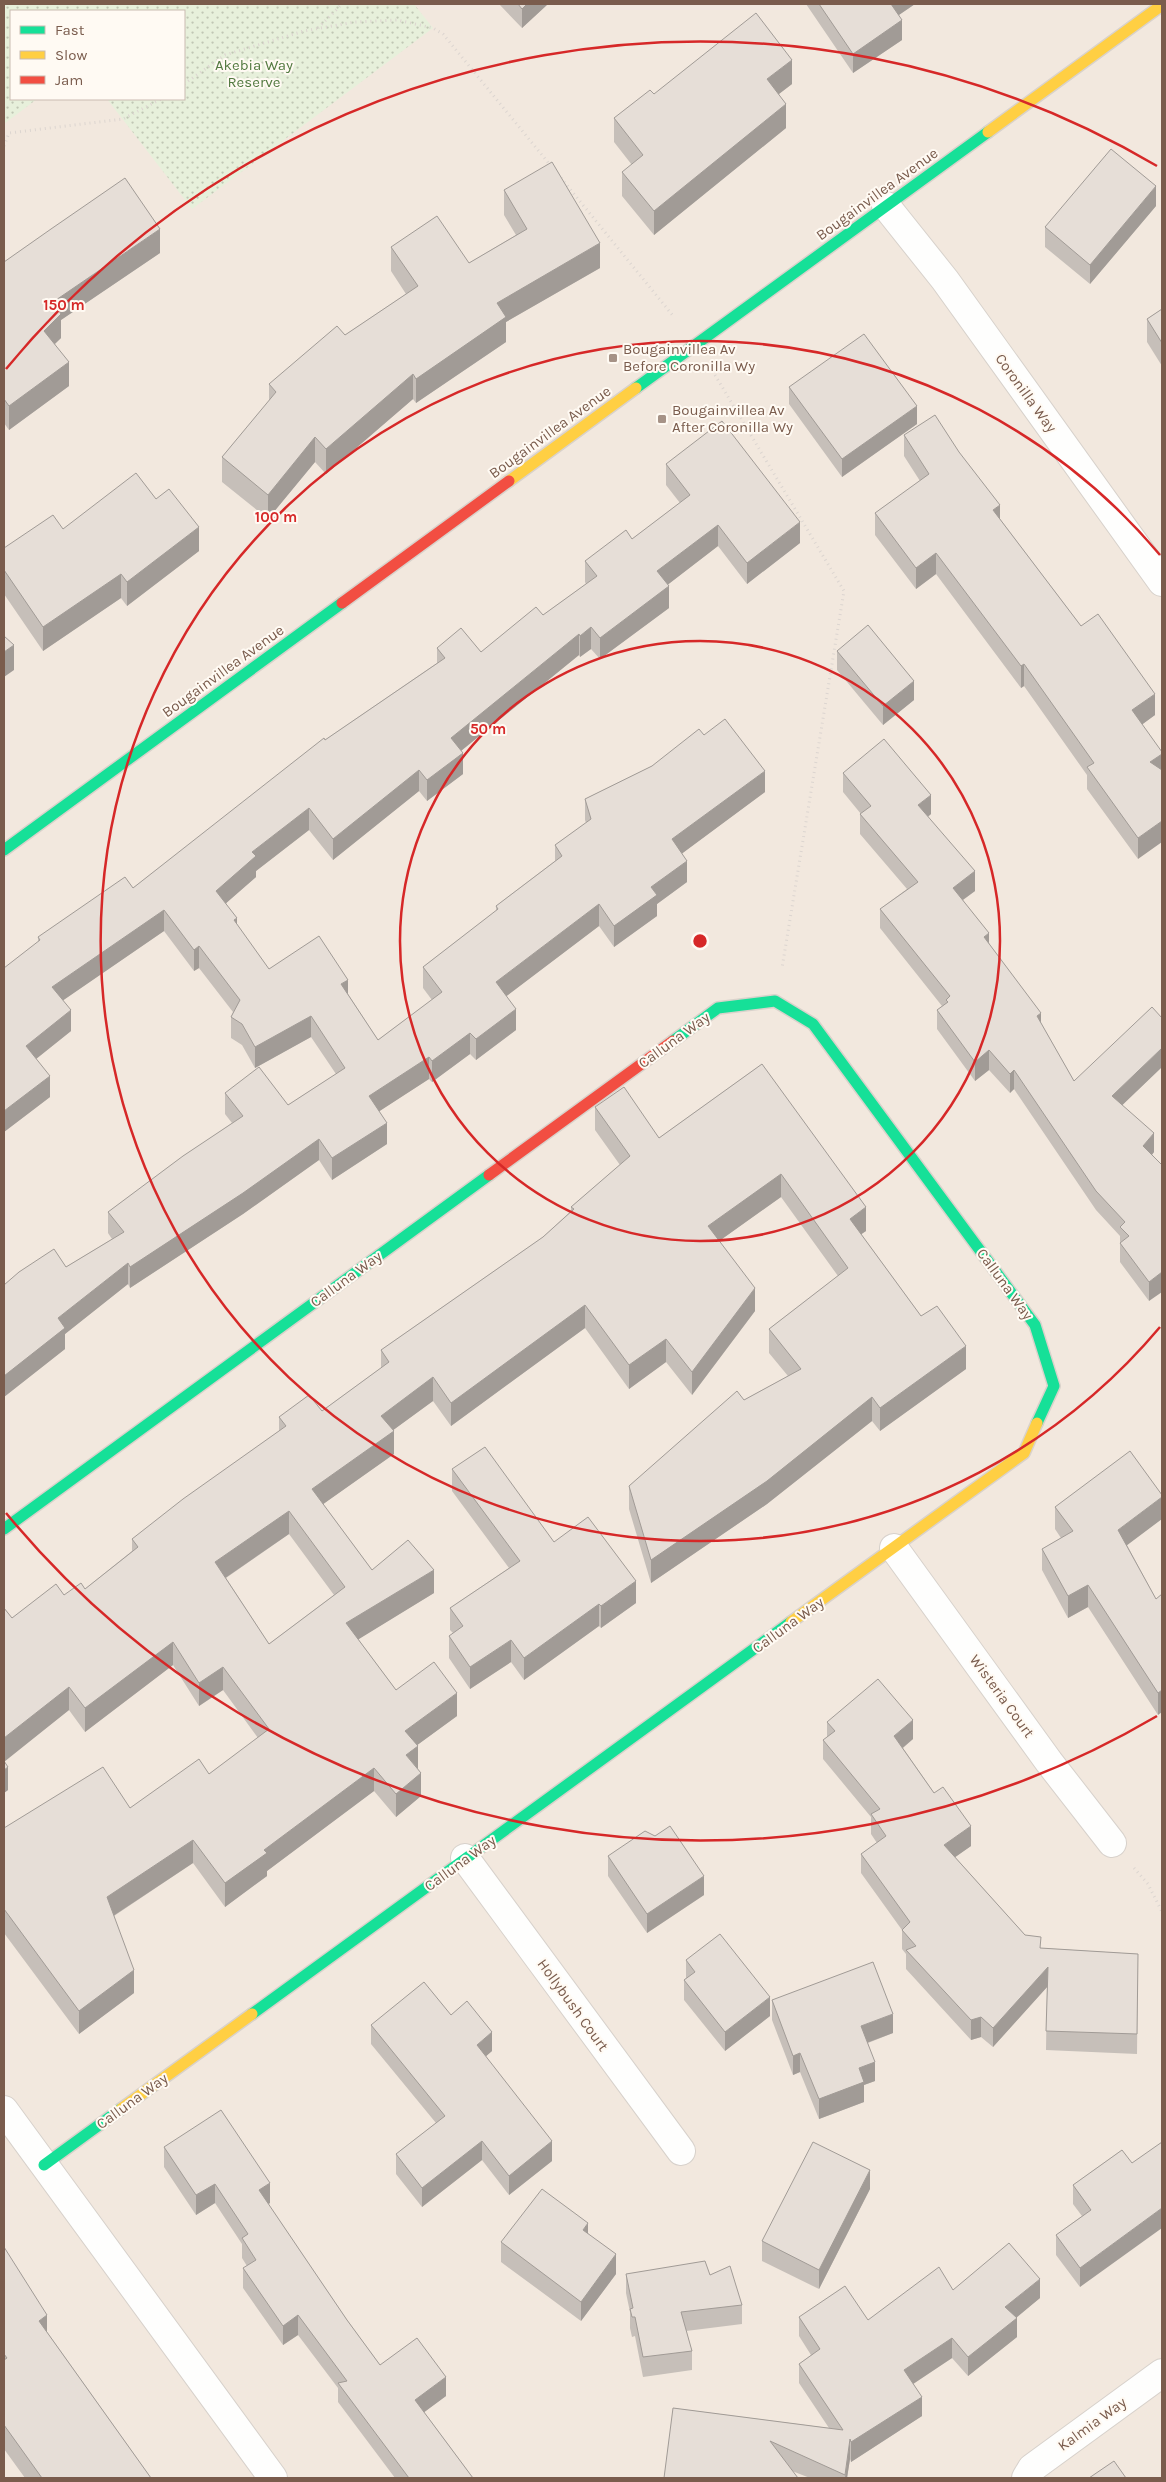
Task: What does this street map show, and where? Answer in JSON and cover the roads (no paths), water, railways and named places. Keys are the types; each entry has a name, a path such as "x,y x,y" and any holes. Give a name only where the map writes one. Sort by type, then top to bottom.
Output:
{"street":[{"name":"Bougainvillea Avenue","path":"4,850 1162,5"},
{"name":"Coronilla Way","path":"886,206 945,280 1162,582"},
{"name":"Calluna Way","path":"4,1529 718,1008 775,1001 814,1024 1035,1326 1054,1386 1024,1453 44,2165"},
{"name":"Wisteria Court","path":"894,1548 1049,1762 1112,1843"},
{"name":"Hollybush Court","path":"465,1858 681,2151"},
{"path":"4,2110 273,2478"},
{"name":"Kalmia Way","path":"1026,2478 1032,2468 1162,2373"}],"place":[{"name":"Bougainvillea Av Before Coronilla Wy","path":"613,358"},
{"name":"Bougainvillea Av After Coronilla Wy","path":"662,419"}],"park label":[{"name":"Akebia Way Reserve","path":"254,74"}]}
